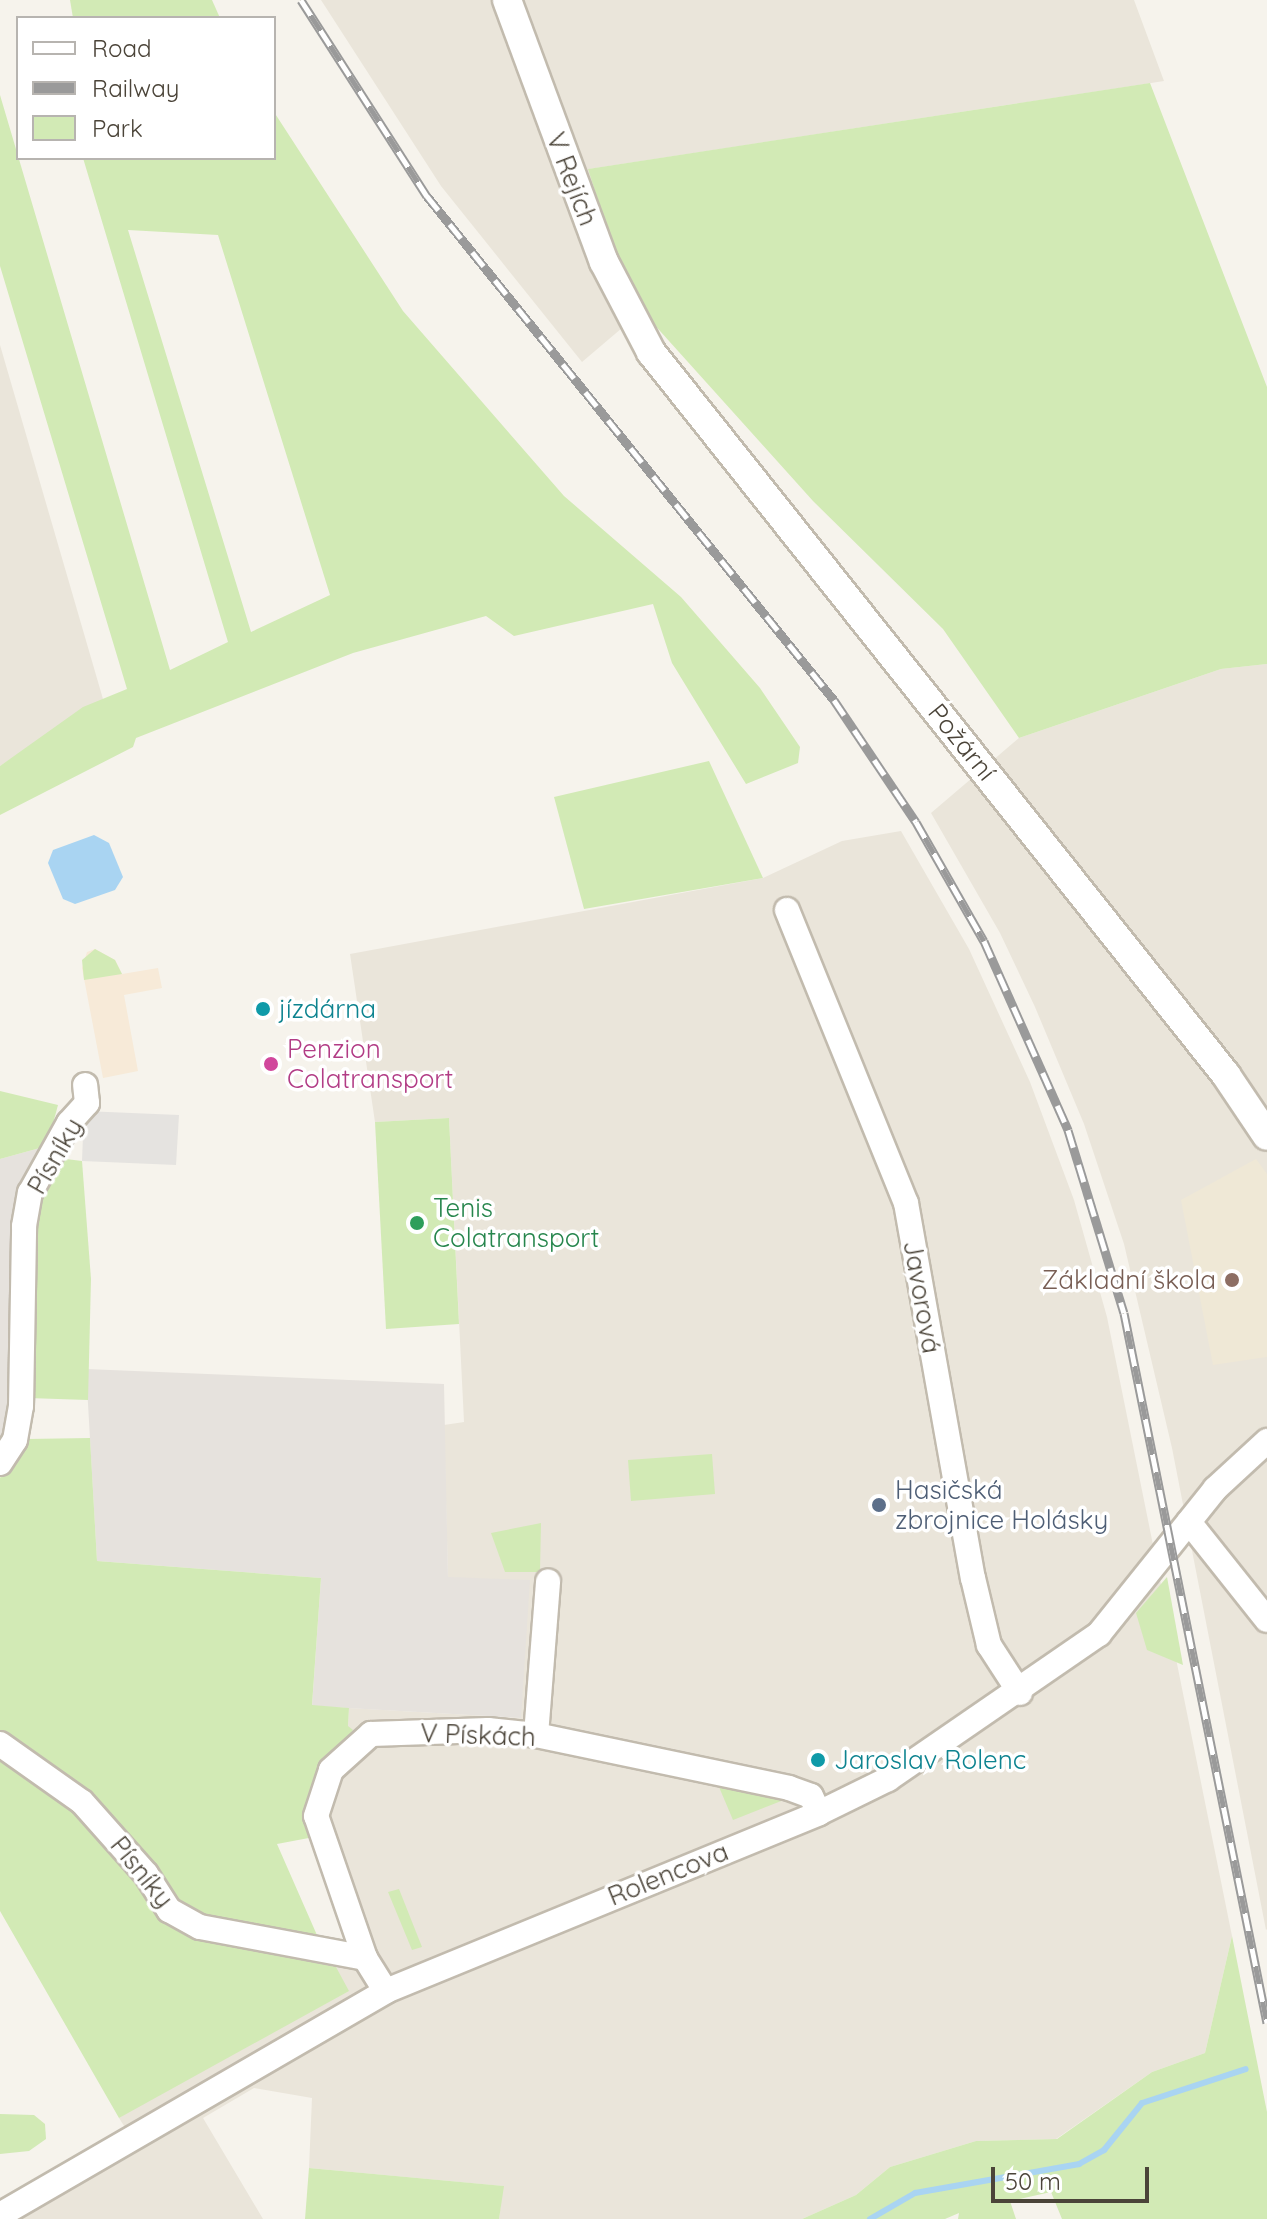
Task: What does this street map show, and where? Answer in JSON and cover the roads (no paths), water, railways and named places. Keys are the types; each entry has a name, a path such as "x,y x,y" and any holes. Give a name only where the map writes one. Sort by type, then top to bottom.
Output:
{"street":[{"name":"V Rejích","path":"507,0 604,262 651,352"},
{"name":"Požární","path":"651,352 1197,1038 1267,1136"},
{"name":"Javorová","path":"787,910 906,1203 973,1578 989,1645 1020,1693"},
{"name":"Písníky","path":"0,1463 15,1440 21,1406 24,1226 30,1193 69,1123 87,1103 85,1085"},
{"name":"Rolencova","path":"0,2215 386,1991 819,1813 888,1779 1020,1693 1099,1634 1215,1489 1267,1441"},
{"path":"1189,1522 1267,1620"},
{"path":"536,1735 548,1581"},
{"name":"V Pískách","path":"365,1958 316,1816 331,1770 371,1734 488,1730 536,1735 789,1788 811,1796 819,1813"},
{"name":"Písníky","path":"0,1744 82,1802 146,1874 169,1910 200,1927 365,1958"},
{"path":"365,1958 386,1991"}],"water":[{"path":"94,835 109,843 123,877 115,890 75,904 63,899 48,863 53,850"}],"waterway":[{"path":"870,2219 915,2193 1079,2164 1104,2150 1142,2103 1246,2069"}],"railway":[{"path":"301,0 427,196 834,700 916,822 984,941 1068,1130 1124,1313 1267,2023"}],"place":[{"name":"jízdárna","path":"263,1009"},
{"name":"Penzion Colatransport","path":"271,1064"},
{"name":"Tenis Colatransport","path":"417,1223"},
{"name":"Základní škola","path":"1232,1280"},
{"name":"Hasičská zbrojnice Holásky","path":"879,1505"},
{"name":"Jaroslav Rolenc","path":"818,1760"}]}
